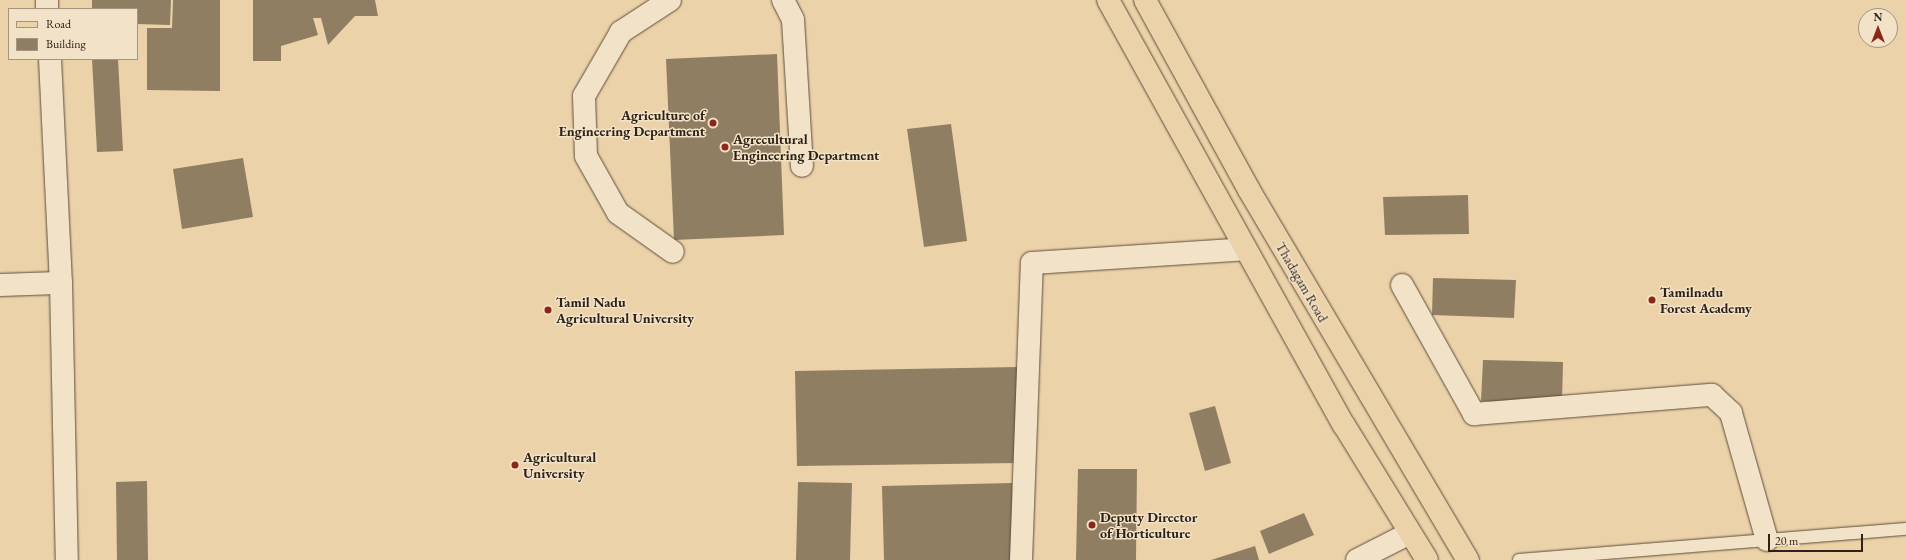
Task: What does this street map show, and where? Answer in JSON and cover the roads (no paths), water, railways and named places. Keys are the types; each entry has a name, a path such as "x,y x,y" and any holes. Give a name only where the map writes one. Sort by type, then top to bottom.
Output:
{"main road":[{"path":"1108,0 1344,425 1427,560"},
{"name":"Thadagam Road","path":"1145,0 1249,190 1468,560"}],"street":[{"path":"670,0 621,32 584,96 586,156 618,213 673,252"},
{"path":"783,0 793,20 802,166"},
{"path":"50,60 61,283 67,560"},
{"path":"1021,560 1032,263 1246,249"},
{"path":"0,285 61,283"},
{"path":"1402,285 1474,414 1712,395 1731,413 1767,540"},
{"path":"1357,560 1410,533"}],"lane":[{"path":"1519,560 1906,529"}],"place":[{"name":"Agriculture of Engineering Department","path":"713,123"},
{"name":"Agrecultural Engineering Department","path":"725,147"},
{"name":"Tamilnadu Forest Academy","path":"1652,300"},
{"name":"Tamil Nadu Agricultural University","path":"548,310"},
{"name":"Agricultural University","path":"515,465"},
{"name":"Deputy Director of Horticulture","path":"1092,525"}]}
